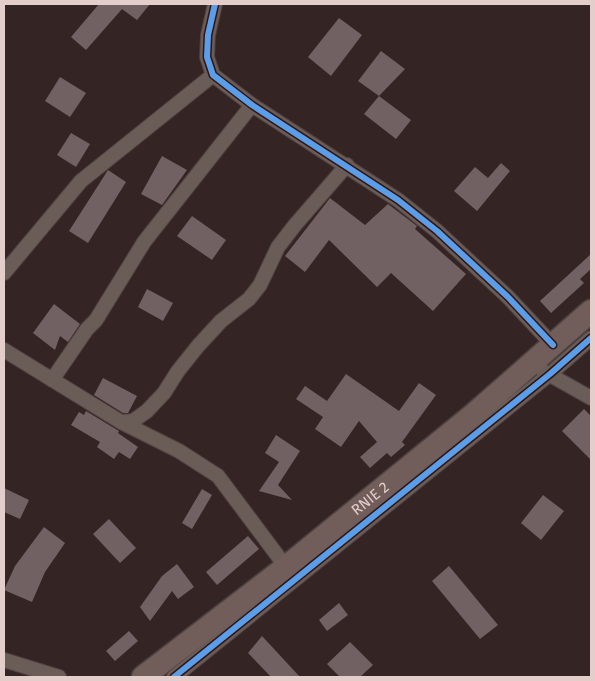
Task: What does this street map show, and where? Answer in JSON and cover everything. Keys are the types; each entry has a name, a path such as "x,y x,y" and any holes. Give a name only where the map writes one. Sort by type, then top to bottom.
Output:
{"highway":[{"name":"RNIE 2","path":"143,677 541,370 553,345 591,311"}],"street":[{"path":"215,4 208,35 207,57 213,75 252,105 347,165 398,200 437,231 508,297 553,345"},
{"path":"4,272 81,181 213,75"},
{"path":"52,380 78,340 96,320 144,242 252,105"},
{"path":"121,422 133,421 147,411 164,393 178,370 198,346 221,321 249,299 260,285 278,247 347,165"},
{"path":"174,677 541,370 591,338"},
{"path":"4,350 121,422 179,451 218,476 286,566"},
{"path":"541,370 591,398"},
{"path":"4,660 59,677"}],"building":[{"path":"99,4 150,4 137,20 122,9 86,50 71,37"},
{"path":"339,18 362,35 331,76 308,57"},
{"path":"381,51 405,69 379,96 358,81"},
{"path":"60,77 86,93 70,117 45,101"},
{"path":"379,96 411,120 396,139 364,114"},
{"path":"71,133 90,144 76,167 57,155"},
{"path":"162,156 187,170 162,205 141,194"},
{"path":"501,163 510,171 477,211 454,191 475,167 488,178"},
{"path":"108,170 126,182 88,243 69,231"},
{"path":"330,198 365,225 388,204 417,226 415,229 466,274 433,311 391,273 377,287 329,240 305,272 285,256"},
{"path":"192,216 226,240 212,260 177,236"},
{"path":"591,254 591,269 580,279 584,283 551,313 540,301"},
{"path":"147,289 173,303 163,321 138,307"},
{"path":"54,304 80,324 68,342 60,336 55,350 33,333"},
{"path":"346,374 399,411 419,383 436,395 402,442 405,445 391,457 387,453 370,468 360,457 377,442 359,421 341,447 315,429 323,417 296,399 305,386 327,401"},
{"path":"103,378 137,396 128,413 123,413 94,395"},
{"path":"584,409 591,416 591,460 562,431"},
{"path":"86,411 119,431 118,433 138,447 130,459 119,452 114,459 97,447 100,442 71,425 79,412 84,415"},
{"path":"276,435 300,451 278,485 292,500 259,491 279,462 265,453"},
{"path":"4,488 29,500 20,519 4,512"},
{"path":"202,489 212,495 192,529 182,523"},
{"path":"543,495 564,511 541,540 521,523"},
{"path":"109,519 136,548 120,563 93,534"},
{"path":"44,527 65,543 45,572 32,602 4,590 15,566"},
{"path":"248,536 259,549 217,585 206,572"},
{"path":"177,564 194,587 178,599 172,591 150,621 140,607 162,576"},
{"path":"449,566 498,625 480,639 432,581"},
{"path":"339,603 348,615 327,631 319,620"},
{"path":"129,631 138,641 115,661 106,651"},
{"path":"262,636 300,677 271,677 248,653"},
{"path":"350,642 373,665 360,677 340,677 327,664"}],"cycle path":[{"path":"215,4 208,35 207,57 213,75 252,105 398,200 437,231 508,297 553,345"},
{"path":"174,677 550,374 591,338"}]}
